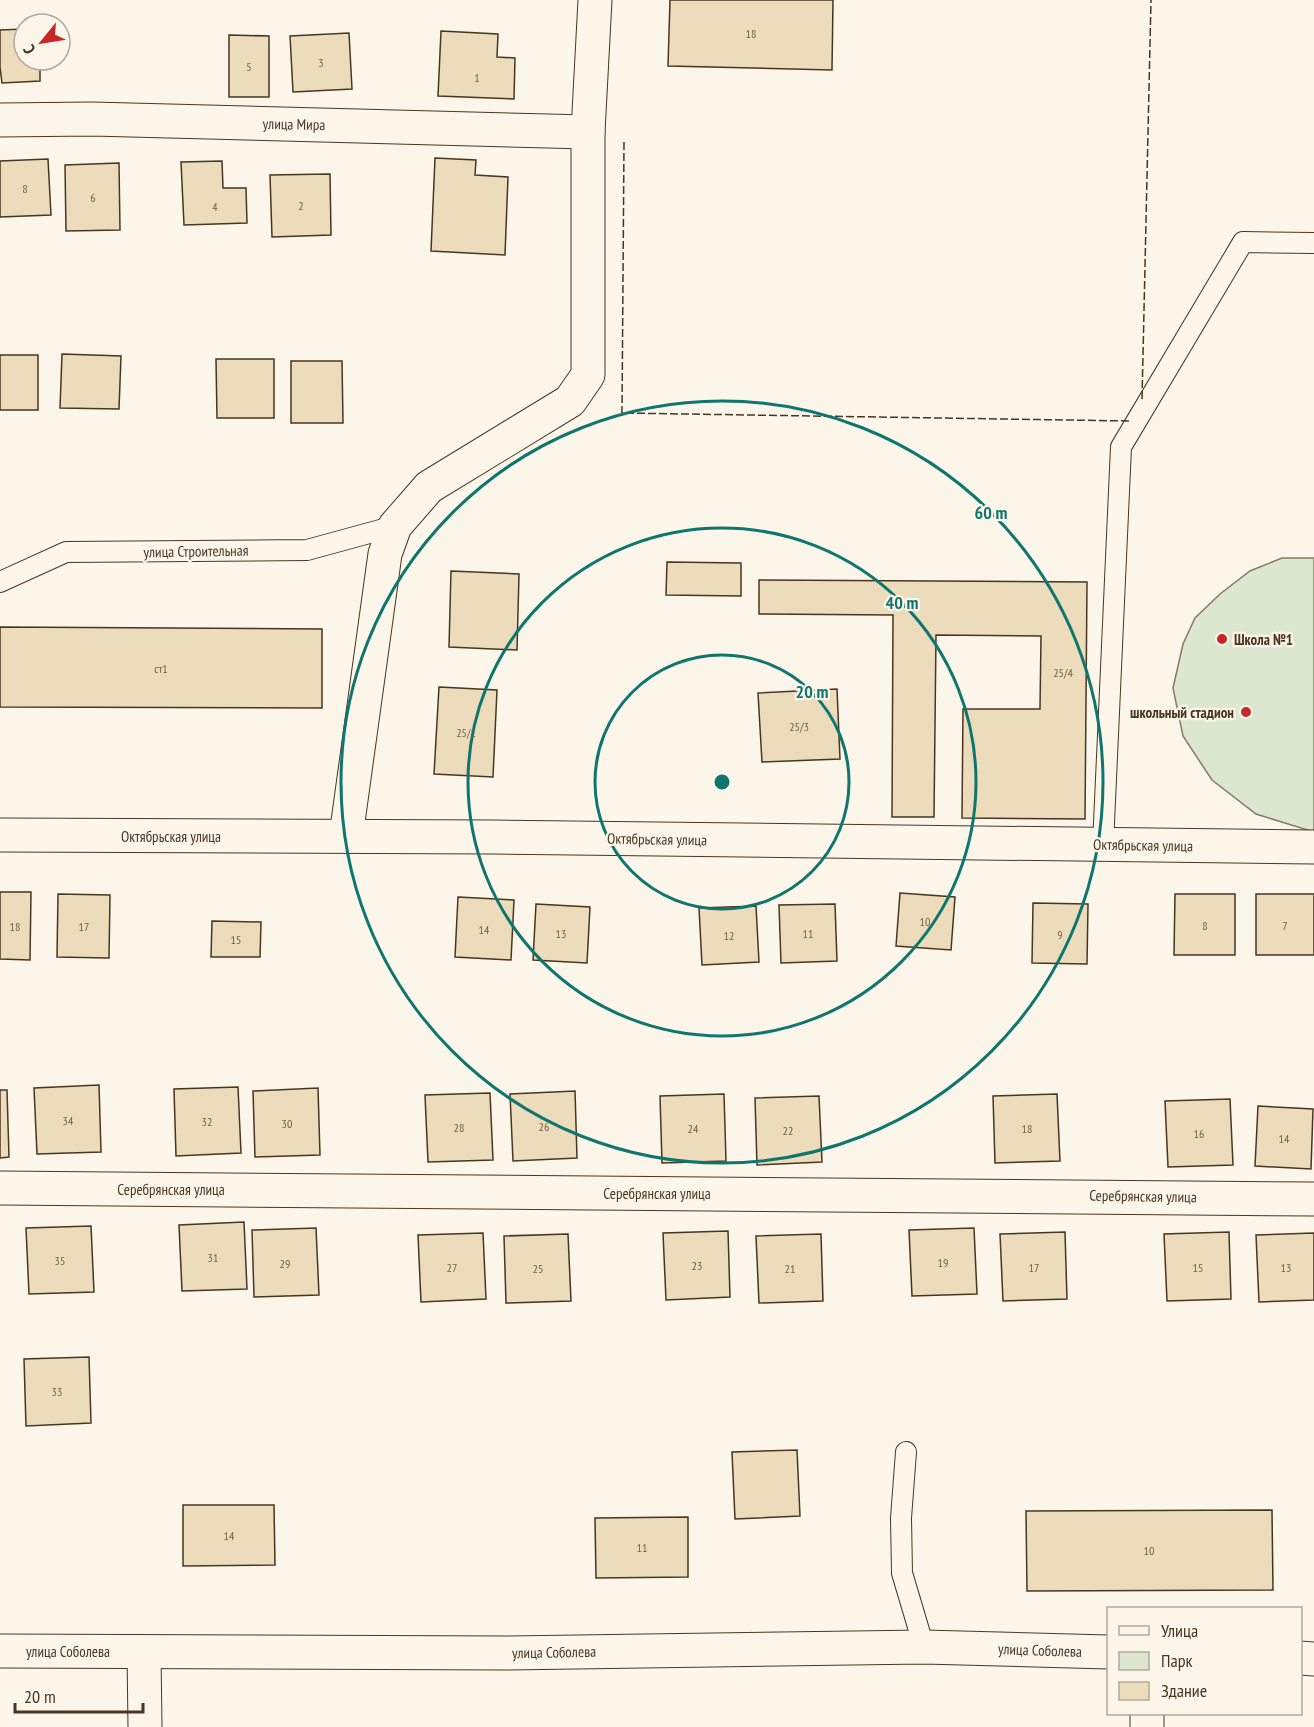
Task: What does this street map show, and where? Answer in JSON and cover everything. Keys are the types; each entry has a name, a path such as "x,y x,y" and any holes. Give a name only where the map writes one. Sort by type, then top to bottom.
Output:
{"street":[{"path":"346,836 385,554 395,526 429,487 570,401 588,375 588,132 595,0"},
{"name":"улица Мира","path":"0,120 92,119 588,132"},
{"name":"Октябрьская улица","path":"0,835 346,836 1314,847"},
{"name":"Серебрянская улица","path":"0,1188 1314,1199"},
{"name":"улица Соболева","path":"0,1651 508,1653 924,1647 1107,1652"},
{"path":"144,1652 145,1727"}],"lane":[{"path":"1103,844 1121,447 1243,242 1314,243"},
{"name":"улица Строительная","path":"0,582 66,552 307,550 395,526"},
{"path":"906,1452 901,1518 902,1573 924,1647"}],"green space":[{"name":"школьный стадион","path":"1282,558 1314,558 1314,832 1256,814 1212,780 1183,736 1173,688 1183,644 1195,618 1220,594 1250,571"}],"building":[{"path":"670,0 833,0 832,70 668,66"},
{"path":"0,30 12,30 12,72 40,72 40,81 2,83"},
{"path":"441,31 498,34 497,57 515,58 514,99 438,96"},
{"path":"349,33 352,89 293,92 290,36"},
{"path":"229,35 269,36 269,97 229,97"},
{"path":"435,158 476,160 475,175 508,177 505,255 431,251"},
{"path":"48,159 51,215 0,217 0,161"},
{"path":"222,161 223,188 246,188 247,223 184,225 181,162"},
{"path":"119,163 120,230 66,231 65,165"},
{"path":"330,174 331,235 272,237 270,175"},
{"path":"62,354 121,356 119,409 60,408"},
{"path":"0,355 38,355 38,410 0,410"},
{"path":"216,359 274,359 274,418 217,418"},
{"path":"291,361 342,361 343,423 291,423"},
{"path":"667,562 741,563 741,596 666,595"},
{"path":"451,571 519,574 517,650 449,647"},
{"path":"759,580 1087,582 1085,819 962,818 963,709 1040,709 1041,636 936,635 934,817 892,817 893,615 759,614"},
{"path":"0,627 322,629 322,708 0,707"},
{"path":"439,687 497,690 493,777 434,774"},
{"path":"837,689 840,759 762,762 758,693"},
{"path":"0,892 31,892 30,960 0,959"},
{"path":"900,893 955,897 951,950 896,946"},
{"path":"58,894 110,895 109,958 57,957"},
{"path":"1175,894 1235,894 1235,955 1174,955"},
{"path":"1256,894 1314,894 1314,955 1256,955"},
{"path":"458,897 514,900 511,960 455,957"},
{"path":"1033,903 1088,904 1087,964 1032,963"},
{"path":"536,904 590,907 587,963 533,960"},
{"path":"835,904 837,961 781,963 779,905"},
{"path":"756,906 759,962 702,965 699,908"},
{"path":"212,921 261,922 260,957 211,957"},
{"path":"99,1085 101,1152 37,1154 34,1088"},
{"path":"238,1087 241,1153 176,1156 174,1089"},
{"path":"318,1088 320,1155 255,1157 253,1091"},
{"path":"0,1090 7,1090 9,1157 0,1158"},
{"path":"575,1091 577,1158 513,1161 510,1094"},
{"path":"490,1093 493,1160 428,1162 425,1095"},
{"path":"724,1094 726,1161 662,1163 660,1096"},
{"path":"1057,1094 1060,1161 995,1163 993,1096"},
{"path":"819,1096 822,1162 757,1165 755,1098"},
{"path":"1230,1099 1233,1165 1168,1167 1165,1101"},
{"path":"1258,1106 1313,1109 1311,1169 1255,1166"},
{"path":"244,1222 247,1289 182,1291 179,1225"},
{"path":"91,1226 94,1292 29,1294 26,1228"},
{"path":"316,1228 319,1295 254,1297 252,1230"},
{"path":"974,1228 977,1294 912,1296 909,1230"},
{"path":"728,1231 730,1297 666,1300 663,1233"},
{"path":"1065,1232 1067,1299 1003,1301 1000,1234"},
{"path":"1229,1232 1231,1299 1167,1301 1164,1234"},
{"path":"483,1233 486,1299 421,1302 418,1235"},
{"path":"1314,1233 1314,1300 1259,1302 1256,1235"},
{"path":"568,1234 571,1301 506,1303 504,1236"},
{"path":"821,1234 823,1301 759,1303 756,1236"},
{"path":"89,1357 91,1423 26,1426 24,1359"},
{"path":"797,1450 800,1516 735,1519 732,1452"},
{"path":"183,1505 274,1505 275,1565 183,1566"},
{"path":"1272,1510 1273,1590 1027,1591 1026,1511"},
{"path":"688,1517 688,1577 596,1578 595,1518"}],"fence":[{"path":"1142,399 1151,0"},
{"path":"624,142 622,413 1130,421"}],"place":[{"name":"Школа №1","path":"1222,639"},
{"name":"школьный стадион","path":"1246,712"}]}
